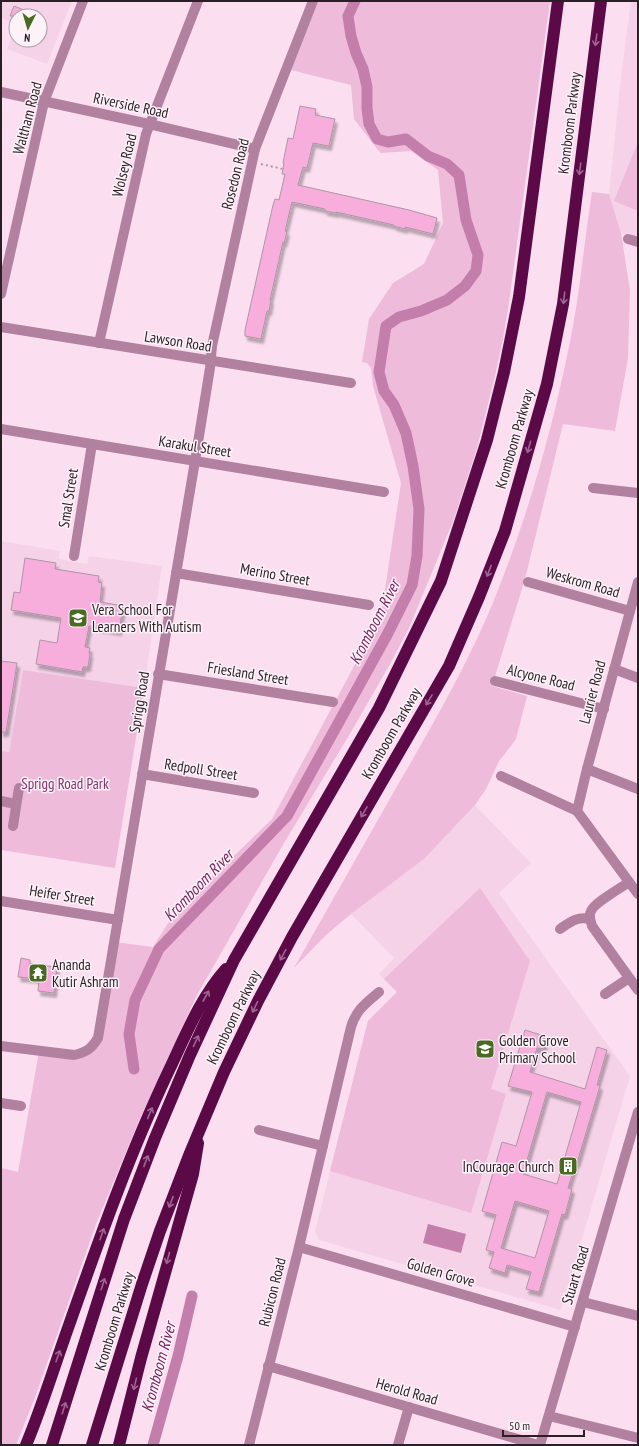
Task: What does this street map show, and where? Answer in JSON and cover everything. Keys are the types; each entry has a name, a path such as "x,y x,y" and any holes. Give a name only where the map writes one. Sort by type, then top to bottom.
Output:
{"highway":[{"name":"Kromboom Parkway","path":"52,1445 108,1266 166,1111 234,960 379,708 441,581 487,440 504,372 518,297 558,1"},
{"name":"Kromboom Parkway","path":"92,1445 169,1205 200,1126 235,1048 292,937 449,666 479,597 504,531 547,384 563,304 601,1"},
{"path":"26,1445 131,1155 162,1085 196,1015 213,983 234,960"},
{"path":"119,1445 143,1351 193,1174 196,1162 200,1126"}],"street":[{"name":"Waltham Road","path":"1,294 44,102 84,1"},
{"name":"Wolsey Road","path":"99,343 146,134 198,1"},
{"name":"Rosedon Road","path":"211,361 212,346 255,149 313,1"},
{"name":"Riverside Road","path":"1,92 255,149"},
{"name":"Lawson Road","path":"1,327 351,383"},
{"name":"Sprigg Road","path":"1,1046 74,1055 84,1052 92,1047 98,1038 211,361"},
{"name":"Karakul Street","path":"1,429 384,492"},
{"name":"Smal Street","path":"74,556 92,444"},
{"path":"593,488 638,492"},
{"name":"Merino Street","path":"176,573 369,605"},
{"name":"Weskrom Road","path":"528,582 630,611"},
{"name":"Laurier Road","path":"577,811 638,582"},
{"path":"614,668 638,678"},
{"name":"Friesland Street","path":"158,674 333,702"},
{"name":"Alcyone Road","path":"494,681 604,709"},
{"path":"587,769 638,790"},
{"name":"Redpoll Street","path":"142,774 254,793"},
{"path":"501,776 577,811 638,894"},
{"path":"13,826 19,788"},
{"path":"1,801 16,804"},
{"path":"629,882 595,906 590,911 590,919 592,926 638,990"},
{"name":"Heifer Street","path":"1,901 118,920"},
{"path":"560,929 576,919 584,917 590,919"},
{"path":"605,994 629,978"},
{"name":"Rubicon Road","path":"249,1445 299,1247 354,1016 360,1008 379,992"},
{"path":"1,1103 20,1106"},
{"name":"Stuart Road","path":"539,1445 636,1128 638,1112"},
{"path":"259,1130 323,1146"},
{"name":"Golden Grove","path":"299,1247 575,1327"},
{"path":"583,1302 638,1316"},
{"name":"Herold Road","path":"268,1366 539,1445"},
{"path":"398,1445 409,1407"},
{"path":"549,1416 638,1438"}],"path":[{"path":"252,162 283,170"}],"shaded area":[{"path":"1,1 72,1 47,64 7,49 8,46 8,48 48,48 48,8 8,8 8,21 1,18"},
{"path":"631,1 638,1 638,237 621,233 609,194 621,77"},
{"name":"Vera School For Learners With Autism","path":"1,541 60,551 59,559 87,564 89,556 162,566 144,688 23,670 9,752 1,751"},
{"name":"Golden Grove Primary School","path":"475,805 531,863 499,893 630,1076 561,1310 319,1240 315,1231 368,1021 397,992 379,974 394,958 351,914 424,859"},
{"path":"428,1224 466,1234 461,1253 423,1243"}],"green space":[{"path":"318,1 550,1 509,302 495,376 477,448 454,519 409,628 351,732 284,843 197,995 141,1116 96,1224 34,1400 16,1445 1,1445 1,1168 18,1172 39,1051 74,1055 92,1047 115,942 153,947 174,914 272,819 381,616 401,483 373,386 371,368 367,363 362,362 369,319 393,283 424,264 443,223 438,170 411,151 381,153 354,119 351,85 291,70"},
{"path":"638,142 638,211 614,201"},
{"path":"592,192 609,194 621,233 630,290 628,358 615,431 563,424 525,579 492,686 527,696 516,739 499,761 486,789 475,805 424,859 351,914 326,935 294,968 447,698 471,652 492,605 518,537 540,467 558,397 576,309"},
{"name":"Sprigg Road Park","path":"23,670 144,688 115,868 1,850 1,751 9,752"},
{"path":"480,888 530,961 491,1089 506,1094 471,1213 330,1171 368,1021 397,992 384,979"}],"building":[{"path":"300,106 316,109 315,115 335,119 329,146 313,143 307,168 303,167 298,185 409,210 437,218 433,234 405,227 405,229 394,225 336,212 325,211 325,209 292,202 285,231 287,232 284,243 283,242 270,300 269,311 267,311 261,339 245,336 245,330 273,205 275,199 279,200 285,174 282,174 288,138 293,139"},
{"path":"25,558 56,563 55,569 99,576 98,582 102,583 100,602 123,606 119,631 89,626 85,647 90,648 90,654 88,667 83,667 82,672 36,664 40,640 57,643 61,618 11,610 14,592 20,593"},
{"path":"1,661 17,663 6,732 1,732"},
{"name":"Ananda Kutir Ashram","path":"21,958 30,960 30,964 57,967 54,993 38,991 39,979 18,977"},
{"path":"525,1030 541,1035 540,1037 546,1039 543,1049 537,1048 530,1072 585,1089 597,1047 607,1050 597,1085 600,1086 568,1188 572,1189 565,1215 562,1214 539,1292 526,1289 531,1272 507,1265 505,1273 489,1268 494,1252 486,1250 496,1215 482,1211 502,1142 516,1146 532,1092 508,1086","holes":["547,1092 581,1102 557,1184 523,1174","515,1201 549,1211 535,1258 501,1248"]}],"waterway":[{"name":"Kromboom River","path":"134,1069 129,1034 135,1000 159,949 287,816 387,635 412,585 417,556 419,509 413,466 406,433 394,405 384,391 379,372 386,326 399,317 421,311 447,300 465,286 476,271 478,255 466,220 459,175 447,164 428,156 406,139 388,142 377,139 369,124 367,87 363,69 351,36 348,16 355,1"},
{"name":"Kromboom River","path":"153,1445 178,1356 192,1296"}],"place":[{"name":"Vera School For Learners With Autism","path":"78,618"},
{"name":"Ananda Kutir Ashram","path":"38,973"},
{"name":"Golden Grove Primary School","path":"485,1049"},
{"name":"InCourage Church","path":"568,1166"}]}
